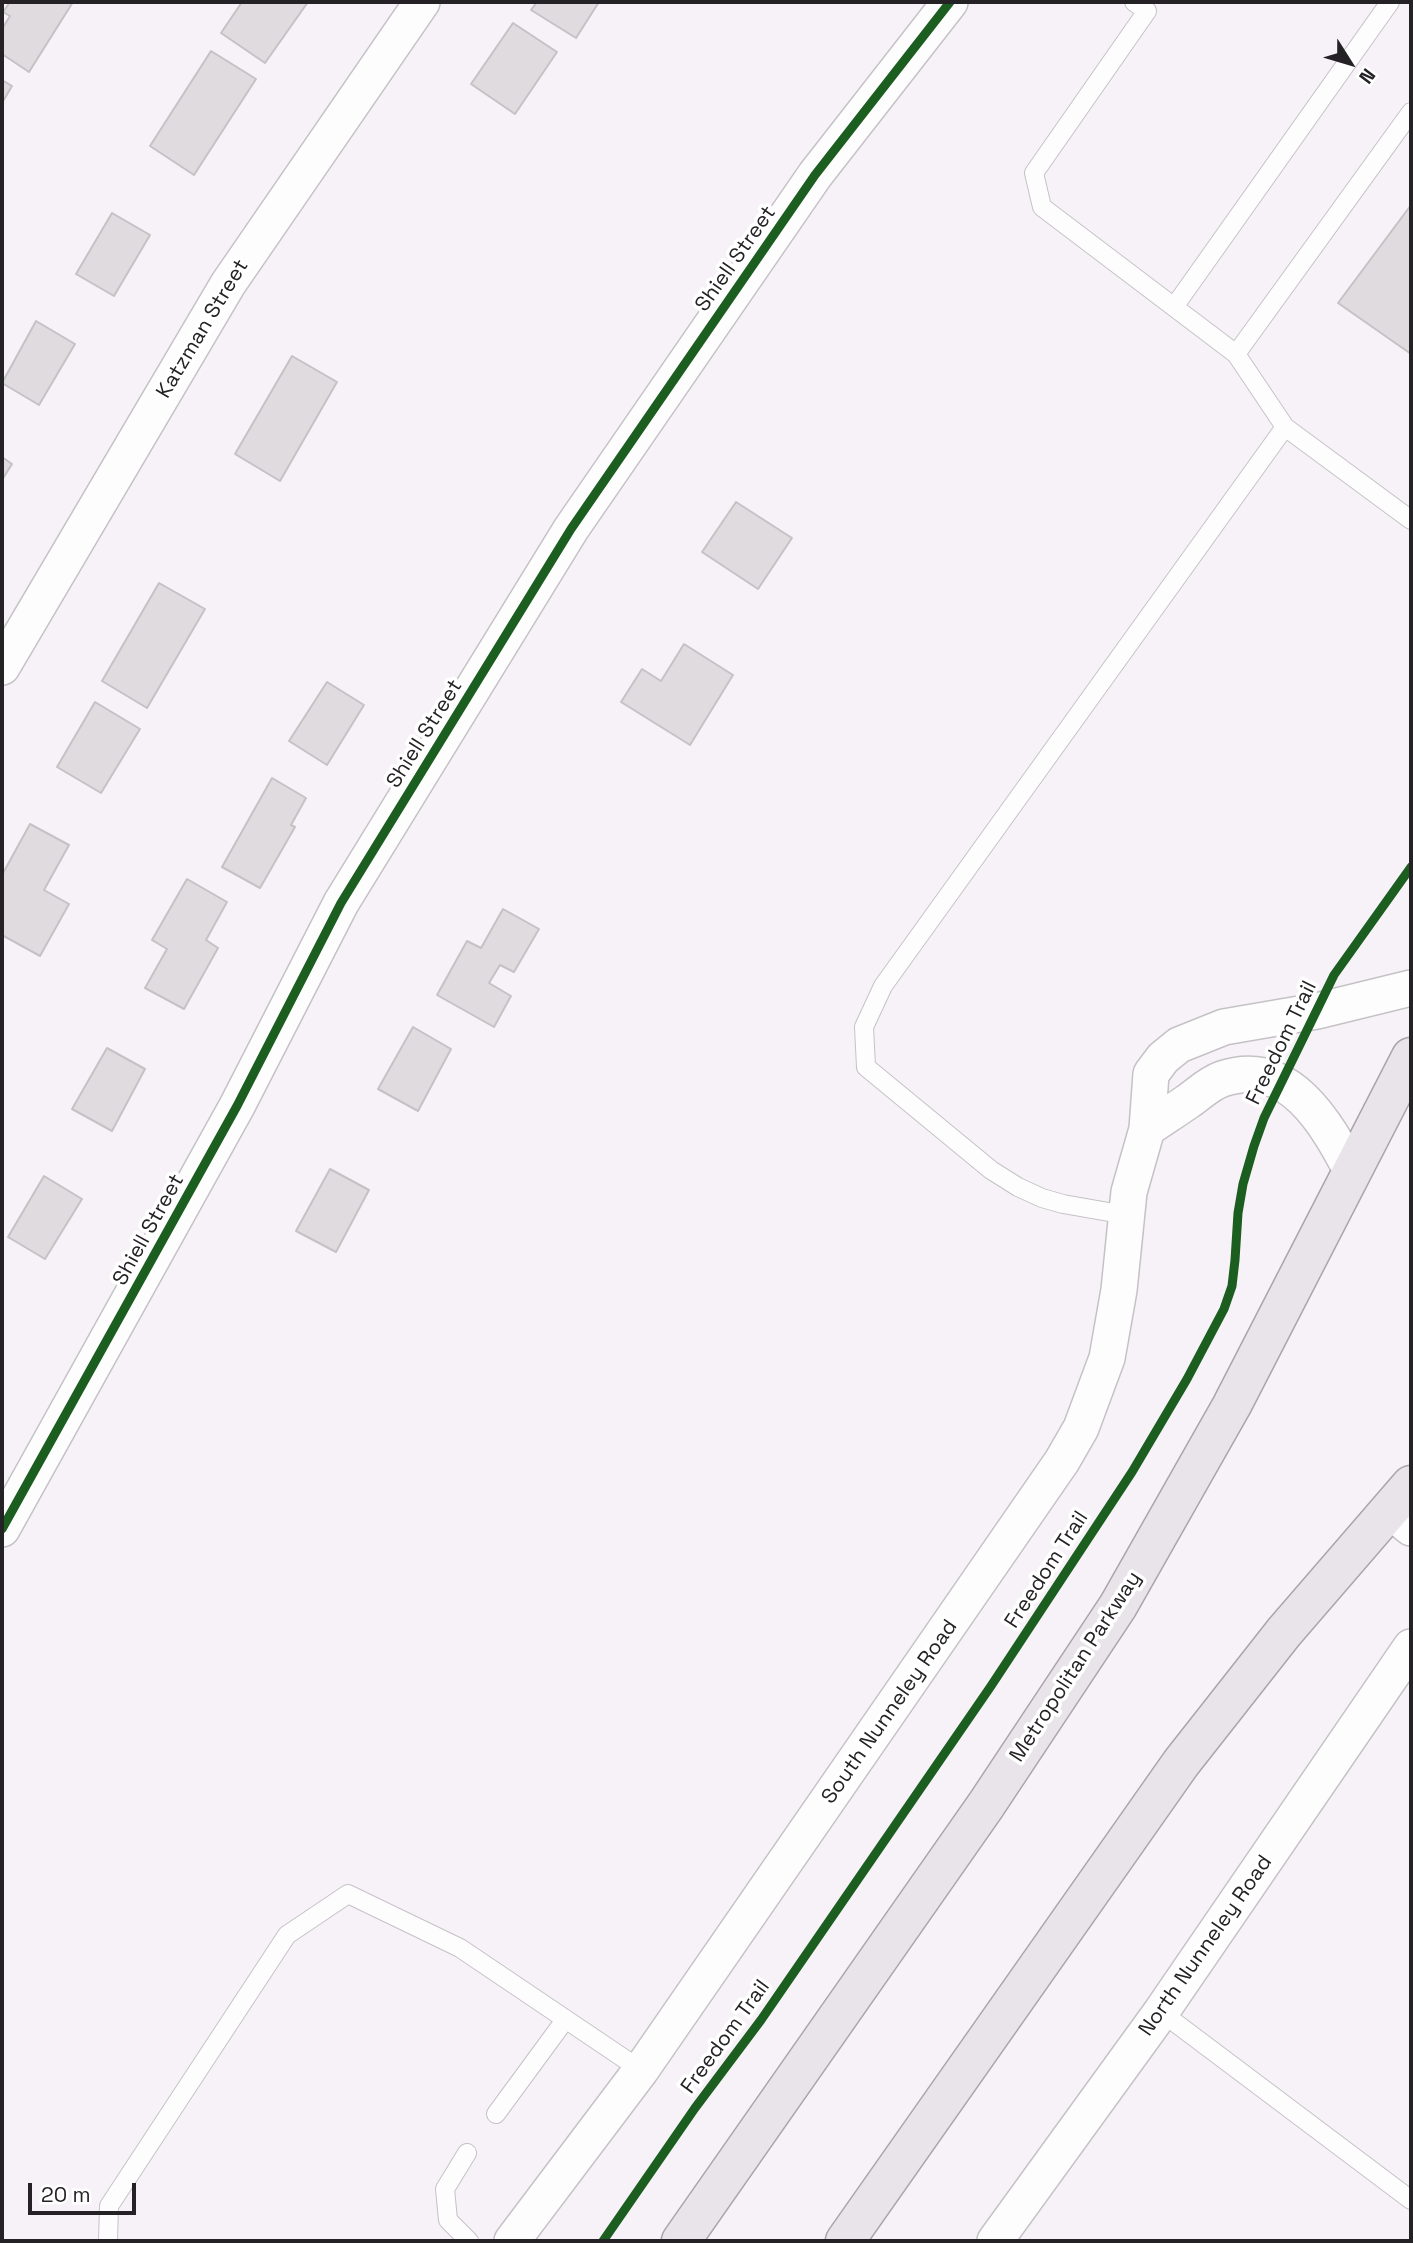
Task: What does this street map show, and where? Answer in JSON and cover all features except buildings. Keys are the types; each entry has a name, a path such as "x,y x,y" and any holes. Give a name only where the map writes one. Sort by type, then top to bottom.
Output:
{"main road":[{"name":"Metropolitan Parkway","path":"681,2241 993,1795 1118,1606 1232,1405 1411,1057"},
{"path":"845,2241 1181,1763 1284,1632 1404,1508"}],"street":[{"name":"Katzman Street","path":"2,667 228,284 422,2"},
{"name":"Shiell Street","path":"2,1529 237,1106 341,903 564,541 815,175 950,2"},
{"name":"South Nunneley Road","path":"512,2241 641,2070 1062,1461 1081,1428 1107,1358 1116,1311 1134,1168 1147,1129 1151,1074 1163,1058 1179,1045 1224,1027 1317,1011 1411,988"},
{"path":"1147,1129 1190,1101 1204,1088 1222,1079 1251,1075 1266,1077 1293,1089 1305,1101 1335,1141 1352,1172"},
{"name":"North Nunneley Road","path":"995,2241 1161,2012 1411,1647"}],"lane":[{"path":"1174,307 1390,2"},
{"path":"1144,5 1034,173 1042,207 1236,354 1285,427 1411,520"},
{"path":"1236,354 1411,112"},
{"path":"1126,1215 1042,1198 991,1170 866,1067 864,1027 883,986 1285,427"},
{"path":"108,2241 108,2206 287,1935 348,1894 460,1948 641,2070"},
{"path":"1161,2012 1411,2200"},
{"path":"496,2114 565,2020"},
{"path":"467,2153 445,2189 448,2220 469,2241"}],"cycle path":[{"path":"2,1529 237,1106 341,903 571,529 815,175 950,2"},
{"name":"Freedom Trail","path":"603,2241 695,2108 761,2020 991,1686 1132,1472 1187,1379 1224,1309 1232,1286 1243,1184 1264,1118 1334,975 1411,867"}]}
